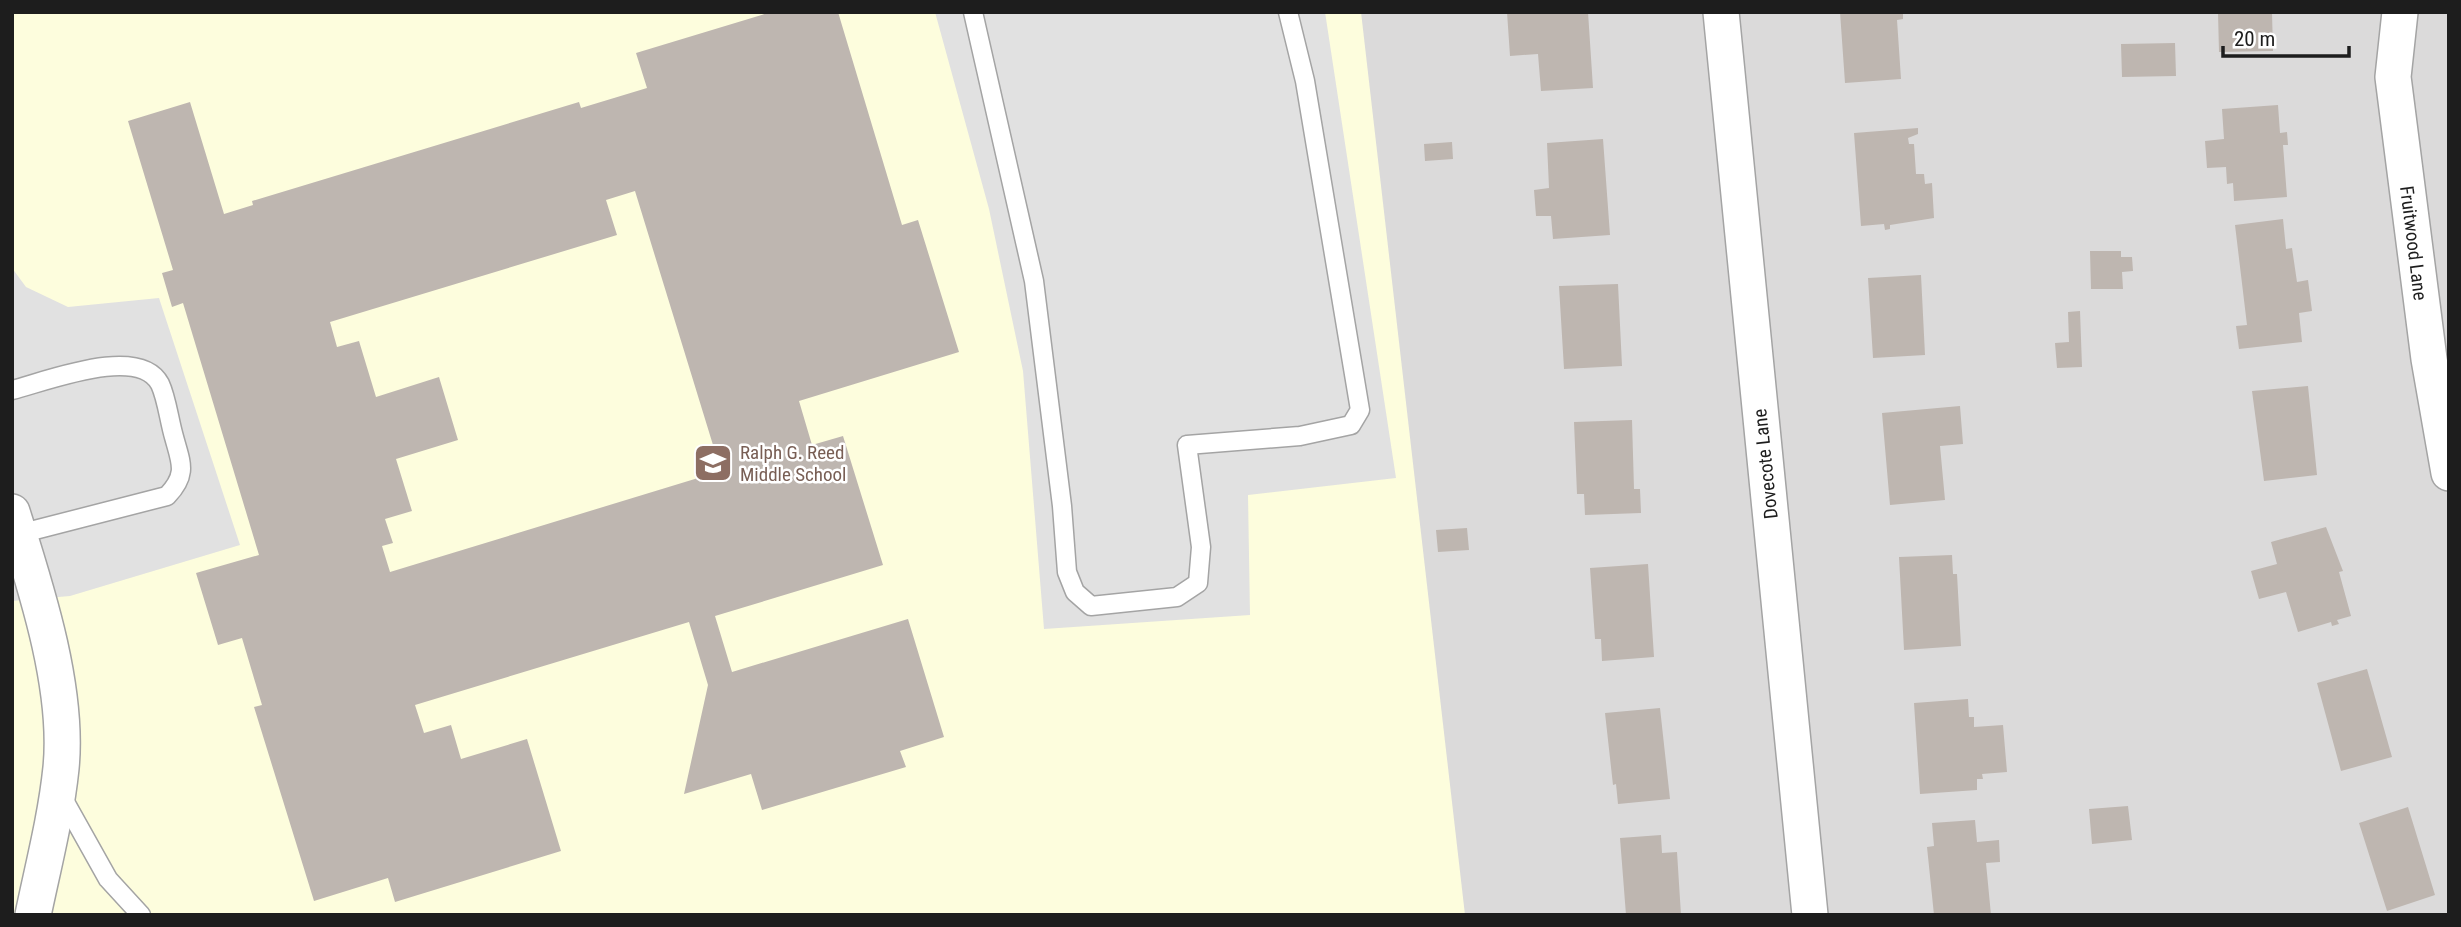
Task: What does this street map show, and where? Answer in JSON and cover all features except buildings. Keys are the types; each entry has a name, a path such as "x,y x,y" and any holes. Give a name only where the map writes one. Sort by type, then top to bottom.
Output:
{"street":[{"name":"Dovecote Lane","path":"1721,12 1810,915"},
{"name":"Fruitwood Lane","path":"2400,12 2393,77 2428,359 2449,473"},
{"path":"16,523 42,611 58,693 61,767 33,915"}],"lane":[{"path":"973,12 1034,281 1062,506 1067,572 1075,592 1091,606 1177,597 1198,583 1201,547 1187,445 1300,436 1351,425 1360,410 1305,81 1288,12"},
{"path":"12,390 114,364 139,368 159,382 182,469 178,484 167,496 16,523"},
{"path":"57,789 108,879 141,915"}],"shaded area":[{"path":"12,12 2449,12 2449,915 12,915"},
{"name":"Ralph G. Reed Middle School","path":"12,12 1361,12 1465,915 12,915"},
{"path":"935,12 1325,12 1396,478 1248,495 1250,615 1044,629 1023,371 989,209"},
{"path":"12,268 26,287 68,307 159,298 240,545 70,596 12,601"}],"place":[{"name":"Ralph G. Reed Middle School","path":"713,463"}]}
